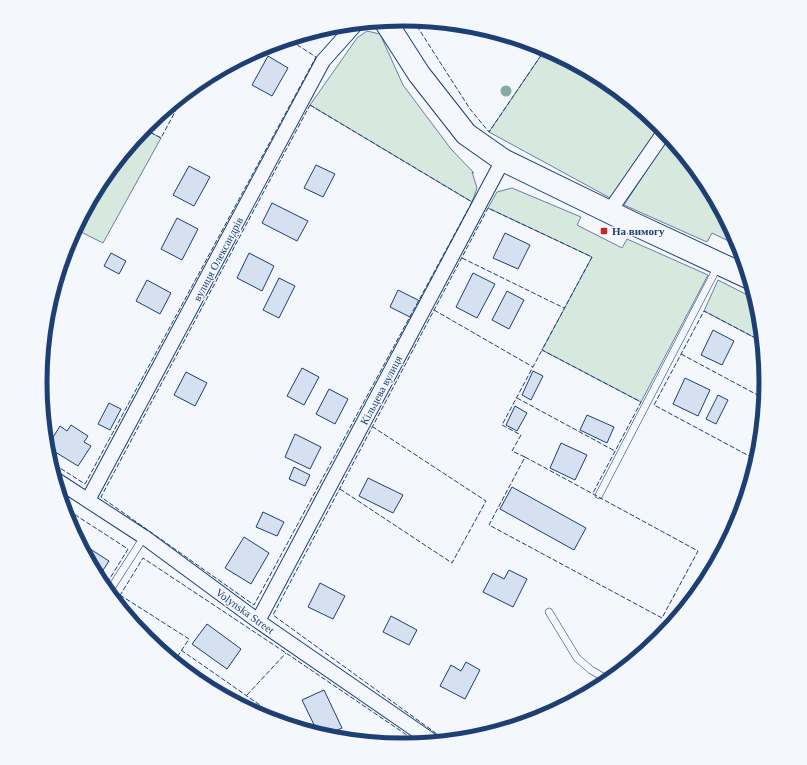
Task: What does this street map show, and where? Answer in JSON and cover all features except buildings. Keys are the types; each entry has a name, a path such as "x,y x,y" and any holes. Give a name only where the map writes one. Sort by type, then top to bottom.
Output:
{"main road":[{"path":"389,27 419,74 466,134 503,160 743,275"}],"street":[{"name":"вулиця Олександрів","path":"88,500 323,61 351,30"},
{"path":"610,212 662,136"},
{"name":"Кільцева вулиця","path":"258,621 503,160"},
{"name":"Volynska Street","path":"62,483 144,537 258,621 428,738"}],"lane":[{"path":"599,496 719,264"},
{"path":"112,587 144,537"},
{"path":"549,612 577,658 591,670 604,678"}],"shaded area":[{"path":"367,31 380,34 403,85 451,149 474,173 472,172 477,188 472,202 310,105 357,38"},
{"path":"542,54 602,86 639,114 656,130 612,199 489,132"},
{"path":"149,132 161,138 103,243 81,232 107,184 135,147"},
{"path":"666,141 700,184 731,242 712,233 707,242 624,205"},
{"path":"512,188 581,217 577,225 622,248 627,239 708,275 641,402 542,350 592,257 488,208 497,192"},
{"path":"718,280 749,296 757,339 704,311"}],"fence":[{"path":"417,27 470,109 489,132 542,54"},
{"path":"57,466 85,484 316,57 295,43"},
{"path":"310,105 472,202 254,605 101,497 310,105"},
{"path":"149,132 161,138 178,106"},
{"path":"441,737 273,615 488,208 592,257 542,350 641,402 593,493"},
{"path":"462,258 564,308"},
{"path":"434,310 533,367"},
{"path":"753,454 751,457 654,405 704,311 757,339"},
{"path":"525,457 512,451 521,435 502,425 542,350"},
{"path":"681,354 759,396"},
{"path":"517,398 615,451"},
{"path":"340,489 452,563 486,501 373,427"},
{"path":"525,457 698,551 662,618 489,525 525,457"},
{"path":"72,513 128,549 108,582"},
{"path":"119,597 143,558 412,739"},
{"path":"120,595 189,639 177,658"},
{"path":"181,650 273,714"},
{"path":"247,695 286,653"}],"power":[{"path":"706,571 726,534"}],"place":[{"name":"На вимогу","path":"604,231"}]}
